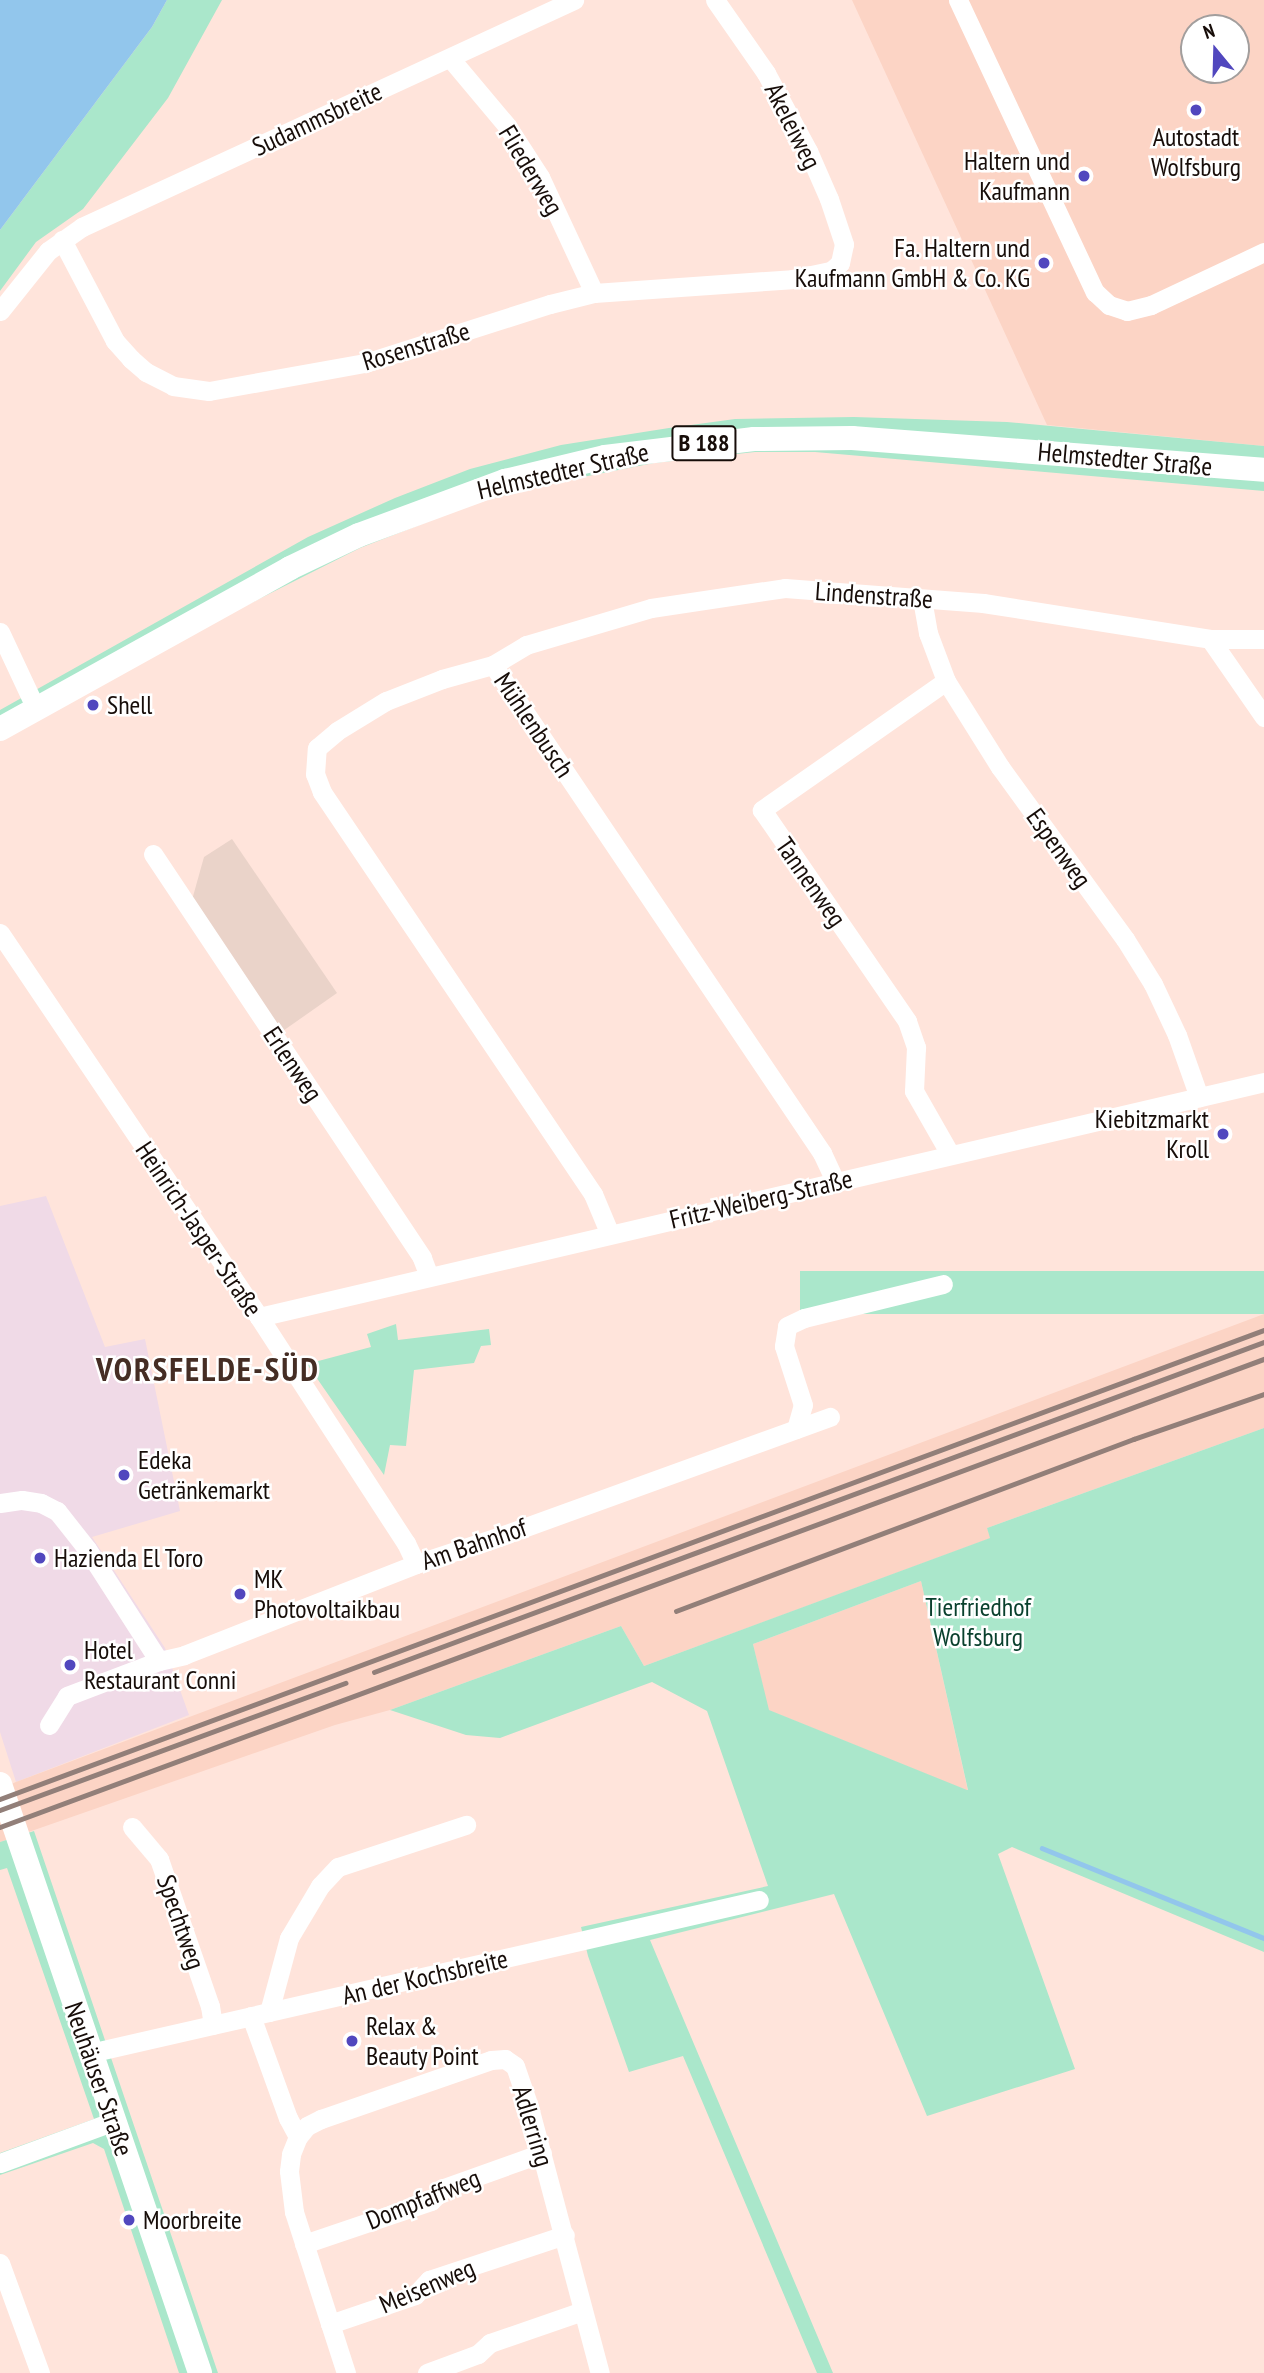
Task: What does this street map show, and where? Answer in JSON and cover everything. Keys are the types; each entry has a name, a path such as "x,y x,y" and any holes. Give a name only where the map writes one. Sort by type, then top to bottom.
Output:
{"main road":[{"name":"Helmstedter Straße","path":"0,729 290,568 359,535 505,481 605,457 705,443 826,437 1264,470"},
{"name":"Neuhäuser Straße","path":"0,1784 200,2373"}],"street":[{"name":"Sudammsbreite","path":"0,311 24,277 62,240 131,205 574,0"},
{"name":"Akeleiweg","path":"715,0 766,73 808,152 842,235 844,253 840,263"},
{"path":"958,0 1095,292 1109,305 1127,311 1151,305 1264,253"},
{"name":"Fliederweg","path":"450,58 507,126 540,177 594,293"},
{"name":"Rosenstraße","path":"62,240 123,350 160,381 190,390 231,389 365,363 550,304 594,293 792,279 831,271 840,263"},
{"name":"Lindenstraße","path":"493,664 526,645 651,608 785,588 983,603 1210,639 1264,639"},
{"name":"Espenweg","path":"922,599 928,633 946,681 1000,767 1125,939 1153,984 1177,1035 1199,1097"},
{"path":"0,632 36,709"},
{"path":"1210,639 1264,717"},
{"name":"Mühlenbusch","path":"610,1232 593,1194 322,792 315,774 317,748 337,731 386,701 493,664 822,1153 836,1183"},
{"name":"Tannenweg","path":"946,681 762,810 907,1021 916,1047 914,1091 950,1154"},
{"name":"Erlenweg","path":"153,854 422,1258 429,1276"},
{"name":"Heinrich-Jasper-Straße","path":"0,933 259,1317 406,1543 416,1564"},
{"name":"Fritz-Weiberg-Straße","path":"259,1317 610,1232 836,1183 1264,1082"},
{"path":"796,1429 803,1405 784,1346 787,1326 804,1318 943,1284"},
{"name":"Am Bahnhof","path":"49,1724 67,1696 159,1661 222,1641 416,1564 830,1417"},
{"path":"0,1503 22,1500 41,1503 57,1511 87,1549 159,1661"},
{"path":"346,2373 294,2212 289,2171 291,2154 298,2137 288,2118 260,2014 289,1938 320,1885 338,1867 466,1825"},
{"name":"Spechtweg","path":"132,1827 159,1860 210,2006 213,2025"},
{"name":"An der Kochsbreite","path":"90,2053 759,1900"},
{"name":"Adlerring","path":"298,2137 307,2126 321,2119 491,2060 505,2059 515,2066 565,2235 600,2373"},
{"path":"0,2163 114,2121"},
{"name":"Dompfaffweg","path":"304,2244 431,2201 444,2188 542,2153"},
{"name":"Meisenweg","path":"330,2324 415,2295 429,2280 565,2235"},
{"path":"0,2263 40,2373"},
{"path":"427,2373 478,2354 490,2343 583,2311"}],"shaded area":[{"path":"852,0 1264,0 1264,446 1047,425"},
{"path":"232,839 337,993 280,1033 192,900 204,857"},
{"path":"46,1196 105,1347 145,1339 180,1511 92,1537 165,1648 189,1715 16,1782 0,1732 0,1206"},
{"path":"1264,1314 1264,1428 987,1528 991,1538 644,1666 621,1626 390,1710 335,1725 0,1842 0,1789 16,1782"},
{"path":"921,1581 968,1791 768,1710 753,1644"}],"green space":[{"path":"167,0 222,0 168,98 83,209 36,242 0,291 0,230 152,27"},
{"path":"854,417 1007,422 1264,446 1264,491 815,452 755,452 654,463 547,484 481,501 360,548 239,609 0,741 0,710 308,537 395,498 470,469 561,445 735,419"},
{"path":"800,1271 1264,1271 1264,1314 800,1314"},
{"path":"396,1324 398,1340 489,1329 491,1345 481,1346 474,1363 414,1370 406,1446 390,1445 384,1475 307,1364 371,1347 367,1334"},
{"name":"Tierfriedhof Wolfsburg","path":"1264,1428 1264,1952 1012,1847 998,1854 1075,2069 927,2116 834,1894 650,1940 833,2373 817,2373 683,2056 629,2072 588,1956 581,1927 768,1886 707,1711 652,1682 500,1738 466,1735 390,1710 621,1626 644,1666 990,1538 987,1528","holes":["921,1581 968,1790 769,1710 753,1644"]},
{"path":"34,1831 218,2373 179,2373 104,2149 93,2143 0,2175 0,2153 94,2119 7,1868 0,1870 0,1842"}],"water":[{"path":"0,0 167,0 152,27 0,230"}],"waterway":[{"path":"1042,1848 1264,1938"}],"railway":[{"path":"0,1799 1264,1330"},
{"path":"374,1672 1264,1342"},
{"path":"0,1827 1264,1359"},
{"path":"676,1611 1134,1439 1264,1394"},
{"path":"0,1810 345,1683"}],"place":[{"name":"Autostadt Wolfsburg","path":"1196,110"},
{"name":"Haltern und Kaufmann","path":"1084,176"},
{"name":"Fa. Haltern und Kaufmann GmbH & Co. KG","path":"1044,263"},
{"name":"Shell","path":"93,705"},
{"name":"Kiebitzmarkt Kroll","path":"1223,1134"},
{"name":"Edeka Getränkemarkt","path":"124,1475"},
{"name":"Hazienda El Toro","path":"40,1558"},
{"name":"MK Photovoltaikbau","path":"240,1594"},
{"name":"Hotel Restaurant Conni","path":"70,1665"},
{"name":"Relax & Beauty Point","path":"352,2041"},
{"name":"Moorbreite","path":"129,2220"}],"district":[{"name":"VORSFELDE-SÜD","path":"208,1369"}]}
